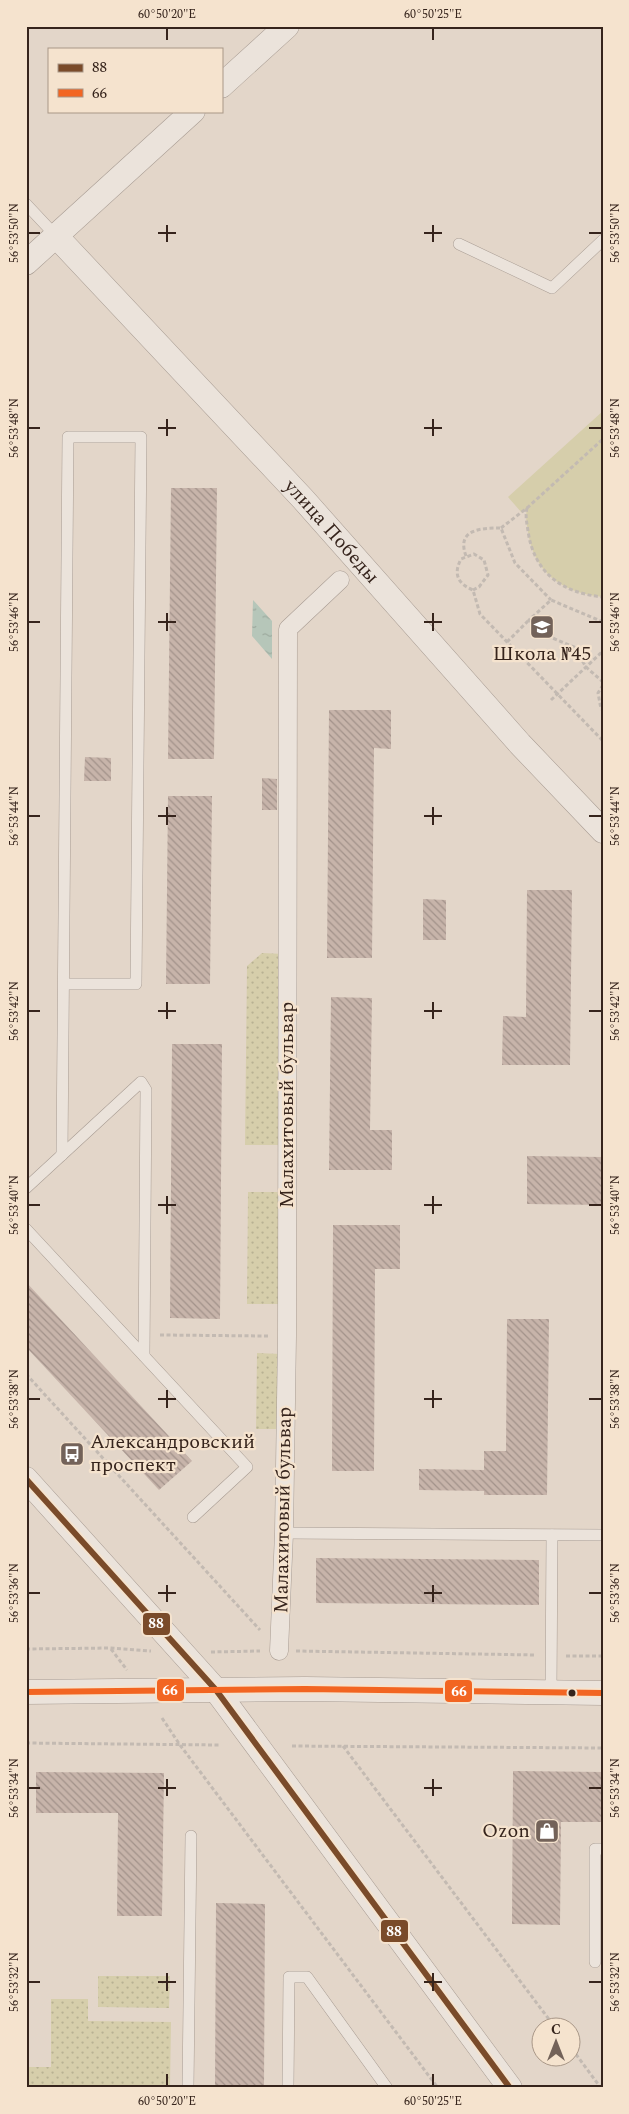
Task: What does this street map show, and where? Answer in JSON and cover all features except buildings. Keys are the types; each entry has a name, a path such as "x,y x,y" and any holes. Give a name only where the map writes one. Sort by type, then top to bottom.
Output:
{"street":[{"path":"222,85 286,26"},
{"path":"26,263 192,112"},
{"name":"улица Победы","path":"56,236 303,499 520,744 603,831"},
{"name":"Малахитовый бульвар","path":"279,1651 284,1533 287,1336 288,629 340,580"},
{"path":"26,1479 216,1690 510,2088"},
{"path":"26,1692 305,1689 603,1693"}],"lane":[{"path":"26,204 56,236"},
{"path":"459,244 552,288 603,240"},
{"path":"62,1155 68,437 141,437 136,984 64,984"},
{"path":"26,1188 141,1082 146,1090 144,1356"},
{"path":"26,1229 247,1467 193,1517"},
{"path":"284,1533 603,1535"},
{"path":"551,1693 552,1535"},
{"path":"188,2088 191,1836"},
{"path":"595,1962 595,1850 603,1850"},
{"path":"288,2088 289,1978 307,1978 387,2088"}],"path":[{"path":"466,556 462,546 464,539 469,534 483,528 501,528 527,508 603,439"},
{"path":"527,508 525,517 531,549 542,568 557,582 565,586 585,595 603,597"},
{"path":"501,528 515,562 550,600 603,622"},
{"path":"473,590 479,587 488,575 484,560 474,554 461,559 457,567 457,576 460,583 473,590 480,614 603,740"},
{"path":"507,642 550,600"},
{"path":"530,620 543,634 574,647 586,667 603,684 598,693 601,709 603,710"},
{"path":"552,700 603,651"},
{"path":"144,1335 287,1336"},
{"path":"26,1374 279,1651"},
{"path":"110,1648 127,1670"},
{"path":"26,1649 110,1648 157,1651"},
{"path":"203,1652 279,1651 603,1656"},
{"path":"162,1718 180,1745 438,2088"},
{"path":"26,1743 219,1745"},
{"path":"292,1746 603,1748"},
{"path":"343,1746 546,2016"},
{"path":"582,2062 601,2088"}],"shaded area":[{"path":"603,411 603,597 575,591 563,585 544,570 531,546 526,520 527,509 522,513 508,497"},
{"path":"262,953 284,954 283,1145 245,1145 247,966"},
{"path":"248,1192 281,1192 280,1304 247,1304"},
{"path":"257,1353 281,1354 281,1429 256,1429"},
{"path":"98,1976 170,1976 169,2008 98,2007"},
{"path":"51,1999 88,1999 88,2021 171,2022 170,2088 28,2088 28,2067 51,2067"}],"water":[{"path":"253,600 272,621 272,659 252,636"}],"transit line":[{"name":"88","path":"26,1479 216,1690 510,2088"},
{"name":"66","path":"26,1692 305,1689 603,1693"}],"place":[{"name":"Школа №45","path":"542,627"},
{"name":"Александровский проспект","path":"72,1454"},
{"name":"Ozon","path":"547,1831"}]}
